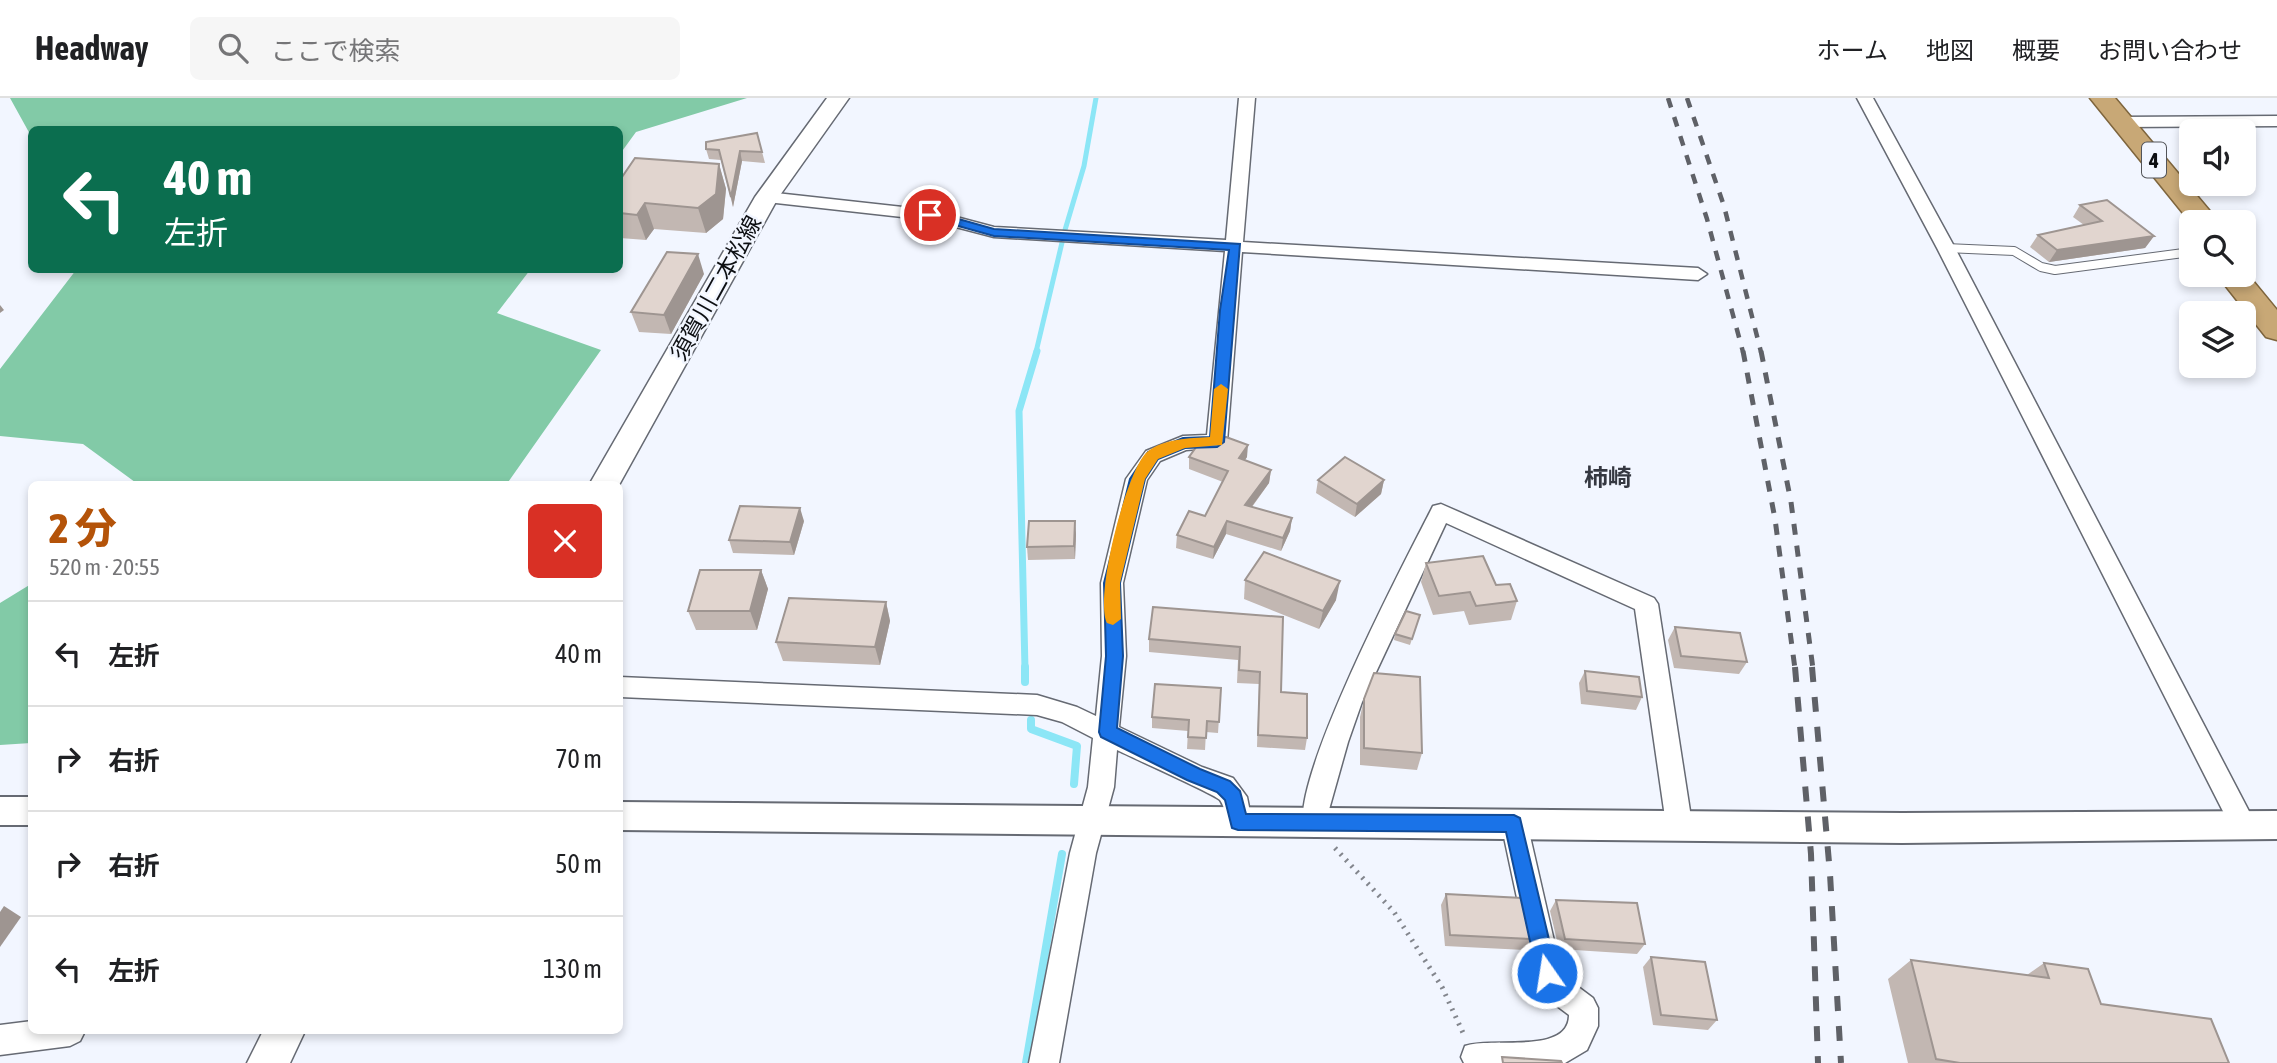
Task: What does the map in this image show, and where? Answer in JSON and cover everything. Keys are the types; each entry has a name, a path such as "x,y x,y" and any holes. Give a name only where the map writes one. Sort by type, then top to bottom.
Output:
{"highway":[{"name":"4","path":"2090,98 2180,210"},
{"name":"4","path":"2102,98 2195,210"},
{"path":"2256,283 2277,308"},
{"path":"2242,287 2277,330"}],"main road":[{"name":"須賀川二本松線","path":"606,481 767,197 838,98"},
{"path":"268,1063 283,1034"}],"street":[{"path":"1044,1063 1083,853 1101,787 1114,656 1112,583 1138,479 1153,456 1183,443 1217,442 1226,310 1236,247 1247,98"},
{"path":"1865,98 1946,248 2243,825"},
{"path":"2121,122 2277,121"},
{"path":"767,197 930,215 994,232 1698,274"},
{"path":"1324,823 1320,790 1347,706 1441,513 1646,604 1679,824"},
{"path":"623,687 1037,705 1108,732 1193,775 1224,786 1234,797 1238,822"},
{"path":"0,811 28,811"},
{"path":"623,816 1902,828 2277,825"},
{"path":"1476,1057 1543,1056 1577,1039 1585,1027 1583,1008 1559,990 1547,973 1514,823"},
{"path":"0,1040 47,1034"}],"lane":[{"path":"1946,248 2014,251 2041,267 2055,270 2179,254"}],"path":[{"path":"1324,823 1335,848 1394,912 1442,987 1476,1057"}],"green space":[{"path":"10,98 747,98 636,132 623,150 623,126 28,126 28,131"},
{"path":"74,273 528,273 497,313 601,350 509,481 134,481 83,444 0,436 0,369"},
{"path":"28,586 28,743 0,745 0,603"}],"building":[{"path":"757,133 762,152 740,151 731,197 719,150 706,149 706,142"},
{"path":"635,158 719,164 716,194 698,208 645,203 637,215 623,213 623,176"},
{"path":"2107,200 2154,236 2057,250 2038,235 2102,221 2080,205"},
{"path":"667,252 698,254 664,315 631,312"},
{"path":"1226,437 1248,445 1239,458 1271,470 1245,505 1292,518 1283,538 1227,521 1214,547 1177,535 1189,511 1205,516 1228,471 1189,457 1202,439"},
{"path":"1345,457 1384,480 1357,504 1318,480"},
{"path":"740,506 800,508 790,542 729,540"},
{"path":"1029,521 1075,521 1074,546 1027,547"},
{"path":"1264,552 1340,581 1323,611 1245,580"},
{"path":"1483,556 1496,585 1510,584 1517,601 1476,606 1470,592 1439,596 1426,563"},
{"path":"700,570 761,570 750,611 688,611"},
{"path":"789,598 886,602 875,647 776,642"},
{"path":"1153,607 1283,617 1281,692 1307,694 1307,738 1258,735 1260,672 1239,670 1240,647 1149,639"},
{"path":"1406,611 1420,615 1412,639 1395,634"},
{"path":"1675,627 1740,633 1747,662 1681,656"},
{"path":"1585,671 1639,677 1642,697 1587,691"},
{"path":"1374,673 1420,677 1422,753 1364,748 1364,699"},
{"path":"1155,684 1221,688 1219,722 1207,721 1206,738 1188,737 1189,720 1152,717"},
{"path":"1446,894 1522,898 1531,939 1450,935"},
{"path":"1556,900 1637,903 1645,944 1565,939"},
{"path":"1651,957 1705,962 1717,1020 1661,1015"},
{"path":"1911,960 2049,978 2044,963 2088,969 2101,1004 2211,1019 2229,1063 1960,1063 1936,1059"},
{"path":"1502,1057 1561,1061 1562,1063 1503,1063"}],"waterway":[{"path":"1036,352 1065,230 1084,166 1096,98"},
{"path":"1025,669 1019,411 1037,351"},
{"path":"1025,669 1025,682"},
{"path":"1031,720 1031,729 1077,746 1074,784"},
{"path":"1026,1063 1062,854"}],"railway":[{"path":"1668,98 1707,219 1743,352"},
{"path":"1687,98 1724,206 1761,352"},
{"path":"1743,351 1775,519 1795,669"},
{"path":"1761,351 1791,502 1813,669"},
{"path":"1795,667 1811,854 1818,1063"},
{"path":"1812,667 1830,874 1841,1063"}],"slow traffic":[{"path":"1113,619 1112,583 1138,479 1153,456 1183,443 1217,442 1221,389"}],"district":[{"name":"柿崎","path":"1608,477"}],"route":[{"path":"930,215 994,232 1236,247 1226,310 1217,442 1183,443 1153,456 1138,479 1112,583 1114,656 1108,732 1193,775 1224,786 1234,797 1238,822 1514,823 1547,973"}]}
